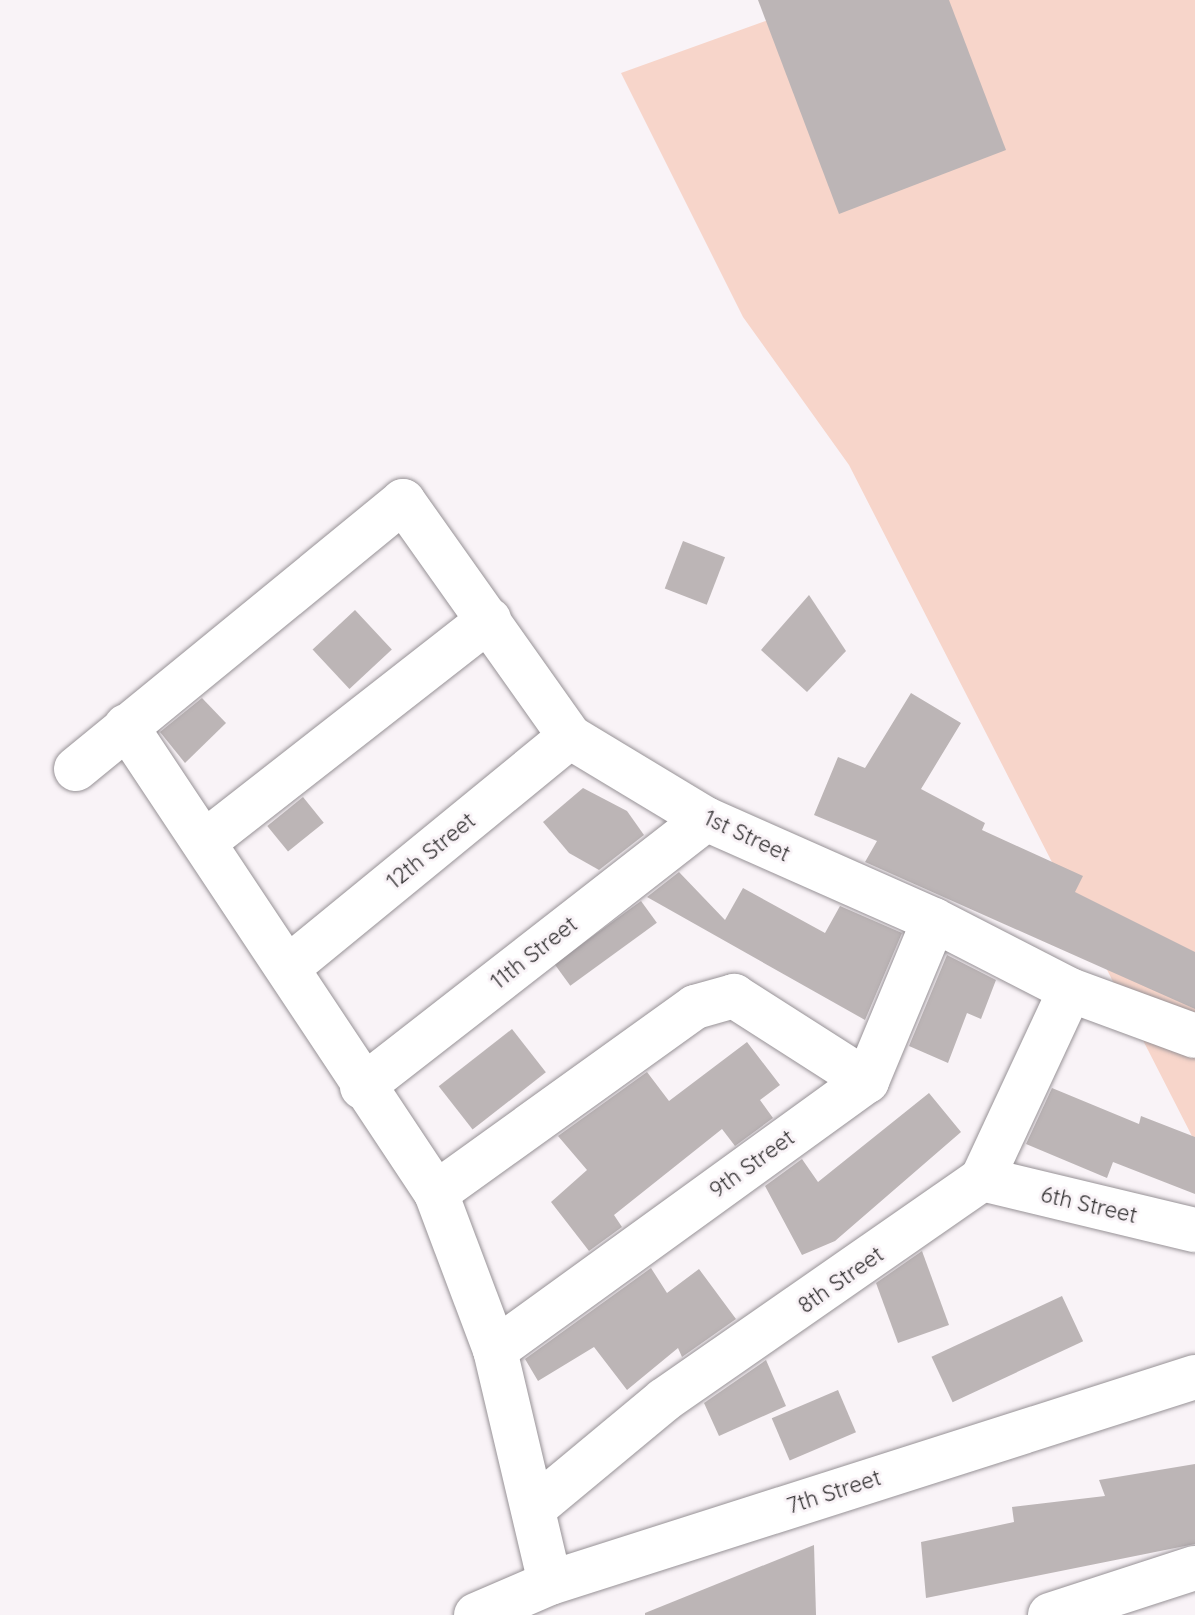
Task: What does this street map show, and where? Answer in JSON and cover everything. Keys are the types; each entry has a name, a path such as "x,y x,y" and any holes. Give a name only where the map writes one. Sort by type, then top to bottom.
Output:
{"street":[{"name":"1st Street","path":"126,726 403,501 570,737 706,819 934,920 1070,990 1195,1036"},
{"path":"207,840 489,620"},
{"path":"76,769 126,726 291,965 362,1087 436,1193 495,1350 550,1583"},
{"name":"12th Street","path":"291,965 570,737"},
{"name":"11th Street","path":"362,1087 706,819"},
{"path":"436,1193 695,1007 734,996 867,1081 934,920"},
{"path":"982,1179 1070,990"},
{"name":"9th Street","path":"495,1350 867,1081"},
{"name":"6th Street","path":"982,1179 1195,1230"},
{"name":"8th Street","path":"534,1508 664,1400 982,1179"},
{"name":"7th Street","path":"476,1615 550,1583 1195,1377"},
{"path":"1050,1615 1195,1568"}],"shaded area":[{"path":"824,0 1195,0 1195,1142 849,465 743,317 621,73"}],"building":[{"path":"758,0 949,0 1006,150 839,214"},
{"path":"683,541 725,557 707,605 665,589"},
{"path":"809,595 846,651 807,692 761,650"},
{"path":"355,610 392,649 349,689 313,650"},
{"path":"911,693 961,723 921,789 985,823 982,830 1083,876 1075,892 1195,952 1195,1009 865,862 877,841 814,815 838,757 865,768"},
{"path":"202,698 226,723 185,763 160,732"},
{"path":"583,788 627,811 644,835 599,870 569,853 543,822"},
{"path":"303,797 324,823 288,852 267,826"},
{"path":"679,872 725,920 743,888 825,933 840,906 902,933 865,1020 647,897"},
{"path":"641,901 657,923 570,986 554,964"},
{"path":"947,955 996,980 981,1019 967,1013 948,1063 909,1046"},
{"path":"512,1029 546,1072 473,1130 439,1086"},
{"path":"747,1042 780,1085 760,1100 773,1118 735,1146 722,1129 614,1215 622,1227 589,1251 551,1202 587,1170 558,1136 647,1072 669,1101"},
{"path":"1052,1088 1139,1124 1141,1116 1195,1137 1195,1194 1113,1162 1107,1178 1026,1144"},
{"path":"929,1093 961,1132 835,1241 802,1255 765,1186 802,1159 818,1182"},
{"path":"922,1251 949,1325 898,1343 876,1283"},
{"path":"651,1268 667,1293 699,1269 736,1319 682,1357 678,1348 627,1390 594,1347 538,1381 525,1359"},
{"path":"1062,1296 1083,1341 953,1402 931,1357"},
{"path":"766,1360 786,1406 719,1436 704,1403"},
{"path":"838,1390 856,1432 790,1460 772,1418"},
{"path":"1195,1464 1195,1544 926,1598 921,1542 1014,1522 1012,1507 1105,1496 1099,1480"},
{"path":"814,1545 816,1615 645,1615 645,1613"}]}
